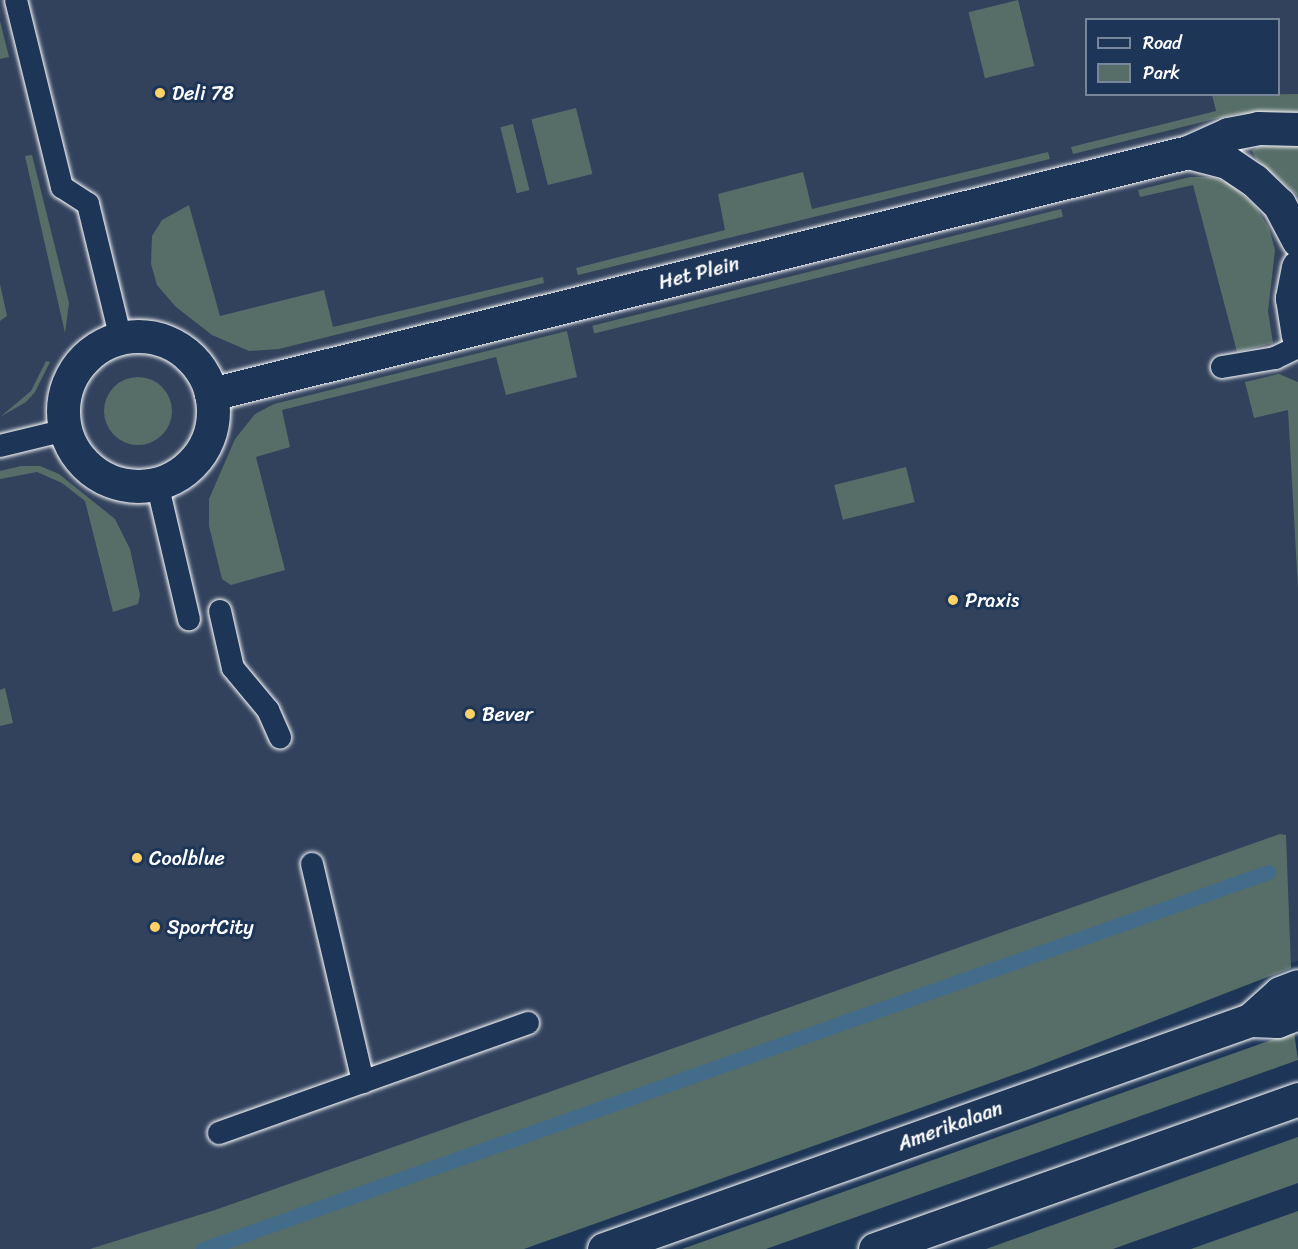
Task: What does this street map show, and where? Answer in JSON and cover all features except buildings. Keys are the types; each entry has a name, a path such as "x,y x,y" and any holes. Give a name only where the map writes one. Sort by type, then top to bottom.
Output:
{"street":[{"name":"Het Plein","path":"211,394 1188,152 1228,134 1258,128 1298,129"},
{"name":"Het Plein","path":"1188,152 1227,162 1249,176 1279,204 1298,240"},
{"path":"1298,267 1292,298 1298,335"},
{"path":"149,337 173,345 200,370 211,394 211,429 201,452 185,469 157,483 127,485 103,477 75,453 66,430 65,393 75,370 91,352 122,339 149,337"},
{"path":"1250,1020 1280,993 1298,986"},
{"name":"Amerikalaan","path":"604,1249 1250,1020 1277,1021 1298,1013"},
{"path":"875,1249 1298,1099"}],"lane":[{"path":"16,0 62,187 88,204 122,339"},
{"path":"1222,367 1275,358 1298,347"},
{"path":"0,446 66,430"},
{"path":"157,483 189,619"},
{"path":"220,611 233,668 268,711 280,737"},
{"path":"312,864 363,1082"},
{"path":"219,1133 528,1023"}],"shaded area":[{"path":"0,0 1298,0 1298,961 383,1249 0,1249"}],"green space":[{"path":"1018,0 1034,66 985,78 969,12"},
{"path":"0,21 9,57 0,59"},
{"path":"1298,94 1298,112 1235,114 1073,154 1071,147 1216,111 1212,96"},
{"path":"576,108 592,174 548,185 531,119"},
{"path":"513,124 529,190 517,193 500,127"},
{"path":"1261,144 1298,146 1298,196 1256,159 1252,151"},
{"path":"1048,152 1050,159 578,275 576,268 725,230 718,194 803,172 812,209"},
{"path":"32,155 69,303 65,333 25,156"},
{"path":"1190,177 1211,177 1231,184 1255,206 1269,228 1275,250 1268,311 1273,343 1237,352 1193,185 1140,197 1138,190"},
{"path":"189,205 220,316 324,290 333,327 543,277 544,283 279,349 249,351 212,335 176,307 157,285 151,264 152,236 162,220"},
{"path":"1061,209 1063,217 594,334 592,326"},
{"path":"0,284 7,316 0,321"},
{"path":"567,331 577,377 506,395 496,357 282,410 290,447 256,457 285,570 231,585 222,579 209,526 209,499 235,439 255,414 274,404"},
{"path":"46,361 50,362 35,392 26,402 0,417 31,391"},
{"path":"1279,374 1298,382 1298,589 1288,410 1254,418 1245,382"},
{"path":"138,377 151,380 162,387 169,398 172,411 169,424 162,435 151,442 138,445 125,442 114,435 107,424 104,411 107,398 114,387 125,380"},
{"path":"21,466 40,466 59,474 115,519 130,549 140,595 138,604 113,612 85,501 62,483 37,472 0,479 0,471"},
{"path":"906,467 915,502 843,520 834,485"},
{"path":"5,688 13,723 0,726 0,690"},
{"path":"1280,834 1286,835 1291,968 1030,1069 524,1249 90,1249 215,1210"},
{"path":"1294,1032 1298,1060 766,1249 682,1249"},
{"path":"1298,1137 1298,1183 1113,1249 986,1249"},
{"path":"1298,1211 1298,1249 1191,1249"}],"waterway":[{"path":"203,1249 1268,872"}],"place":[{"name":"Deli 78","path":"160,93"},
{"name":"Praxis","path":"953,600"},
{"name":"Bever","path":"470,714"},
{"name":"Coolblue","path":"137,858"},
{"name":"SportCity","path":"155,927"}]}
